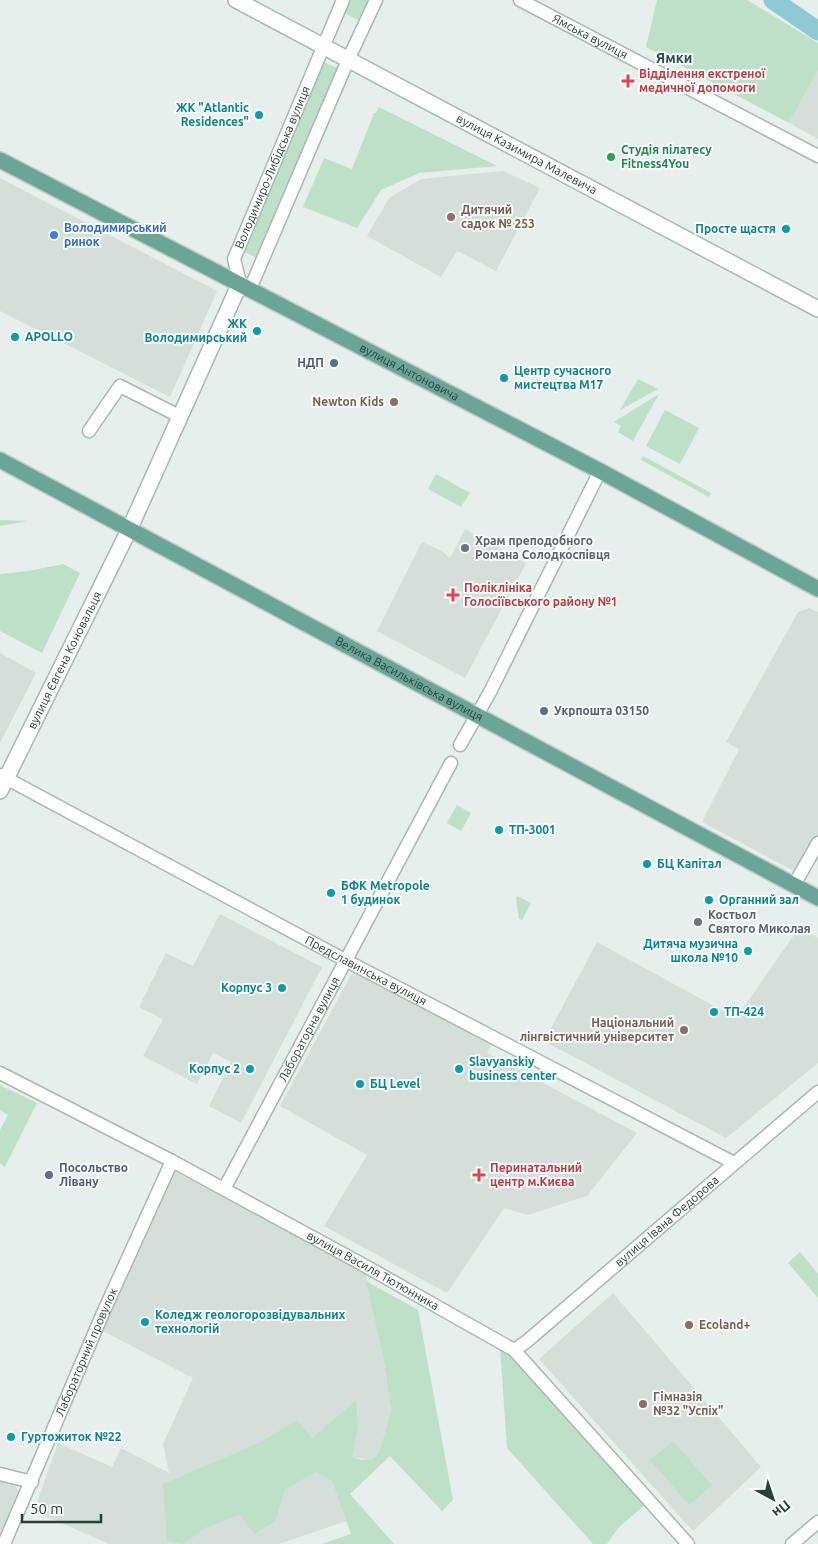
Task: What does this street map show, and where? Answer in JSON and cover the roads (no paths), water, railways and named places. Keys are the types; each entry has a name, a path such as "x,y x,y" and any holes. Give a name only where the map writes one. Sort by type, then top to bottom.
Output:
{"main road":[{"name":"вулиця Казимира Малевича","path":"236,0 818,309"},
{"name":"вулиця Антоновича","path":"0,160 600,471 818,589"},
{"path":"130,528 179,416 245,286"},
{"name":"Велика Васильківська вулиця","path":"0,460 478,714 818,898"},
{"name":"вулиця Євгена Коновальця","path":"2,782 130,528"}],"street":[{"name":"Володимиро-Либідська вулиця","path":"245,286 234,259 322,46 343,0"},
{"path":"245,286 376,0"},
{"name":"Ямська вулиця","path":"520,0 818,156"},
{"path":"89,431 120,386 179,416"},
{"path":"460,745 478,714 600,471"},
{"name":"Лабораторна вулиця","path":"224,1190 451,763"},
{"name":"Предславинська вулиця","path":"2,782 734,1163"},
{"path":"794,885 818,843"},
{"name":"вулиця Василя Тютюнника","path":"0,1073 172,1162 422,1296 514,1350 688,1544"},
{"name":"вулиця Івана Федорова","path":"514,1350 533,1336 818,1092"},
{"name":"Лабораторний провулок","path":"4,1544 103,1313 172,1162"},
{"path":"0,1474 32,1482"},
{"path":"792,1544 818,1522"}],"waterway":[{"path":"773,0 818,31"}],"place":[{"name":"Відділення екстреної медичної допомоги","path":"628,81"},
{"name":"ЖК \"Atlantic Residences\"","path":"259,115"},
{"name":"Студія пілатесу Fitness4You","path":"611,157"},
{"name":"Дитячий садок № 253","path":"451,217"},
{"name":"Просте щастя","path":"786,229"},
{"name":"Володимирський ринок","path":"54,235"},
{"name":"ЖК Володимирський","path":"257,331"},
{"name":"APOLLO","path":"15,337"},
{"name":"НДП","path":"334,363"},
{"name":"Центр сучасного мистецтва M17","path":"504,378"},
{"name":"Newton Kids","path":"394,402"},
{"name":"Храм преподобного Романа Солодкоспівця","path":"465,548"},
{"name":"Поліклініка Голосіївського району №1","path":"453,595"},
{"name":"Укрпошта 03150","path":"544,711"},
{"name":"ТП-3001","path":"499,830"},
{"name":"БЦ Капітал","path":"647,864"},
{"name":"БФК Metropole 1 будинок","path":"331,893"},
{"name":"Органний зал","path":"709,900"},
{"name":"Костьол Святого Миколая","path":"698,922"},
{"name":"Дитяча музична школа №10","path":"748,951"},
{"name":"Корпус 3","path":"282,988"},
{"name":"ТП-424","path":"714,1012"},
{"name":"Національний лінгвістичний університет","path":"684,1030"},
{"name":"Корпус 2","path":"250,1069"},
{"name":"Slavyanskiy business center","path":"459,1069"},
{"name":"БЦ Level","path":"360,1084"},
{"name":"Посольство Лівану","path":"49,1175"},
{"name":"Перинатальний центр м.Києва","path":"479,1175"},
{"name":"Коледж геологорозвідувальних технологій","path":"145,1322"},
{"name":"Ecoland+","path":"689,1325"},
{"name":"Гімназія №32 \"Успіх\"","path":"643,1404"},
{"name":"Гуртожиток №22","path":"11,1437"}],"district":[{"name":"Ямки","path":"674,58"}]}
